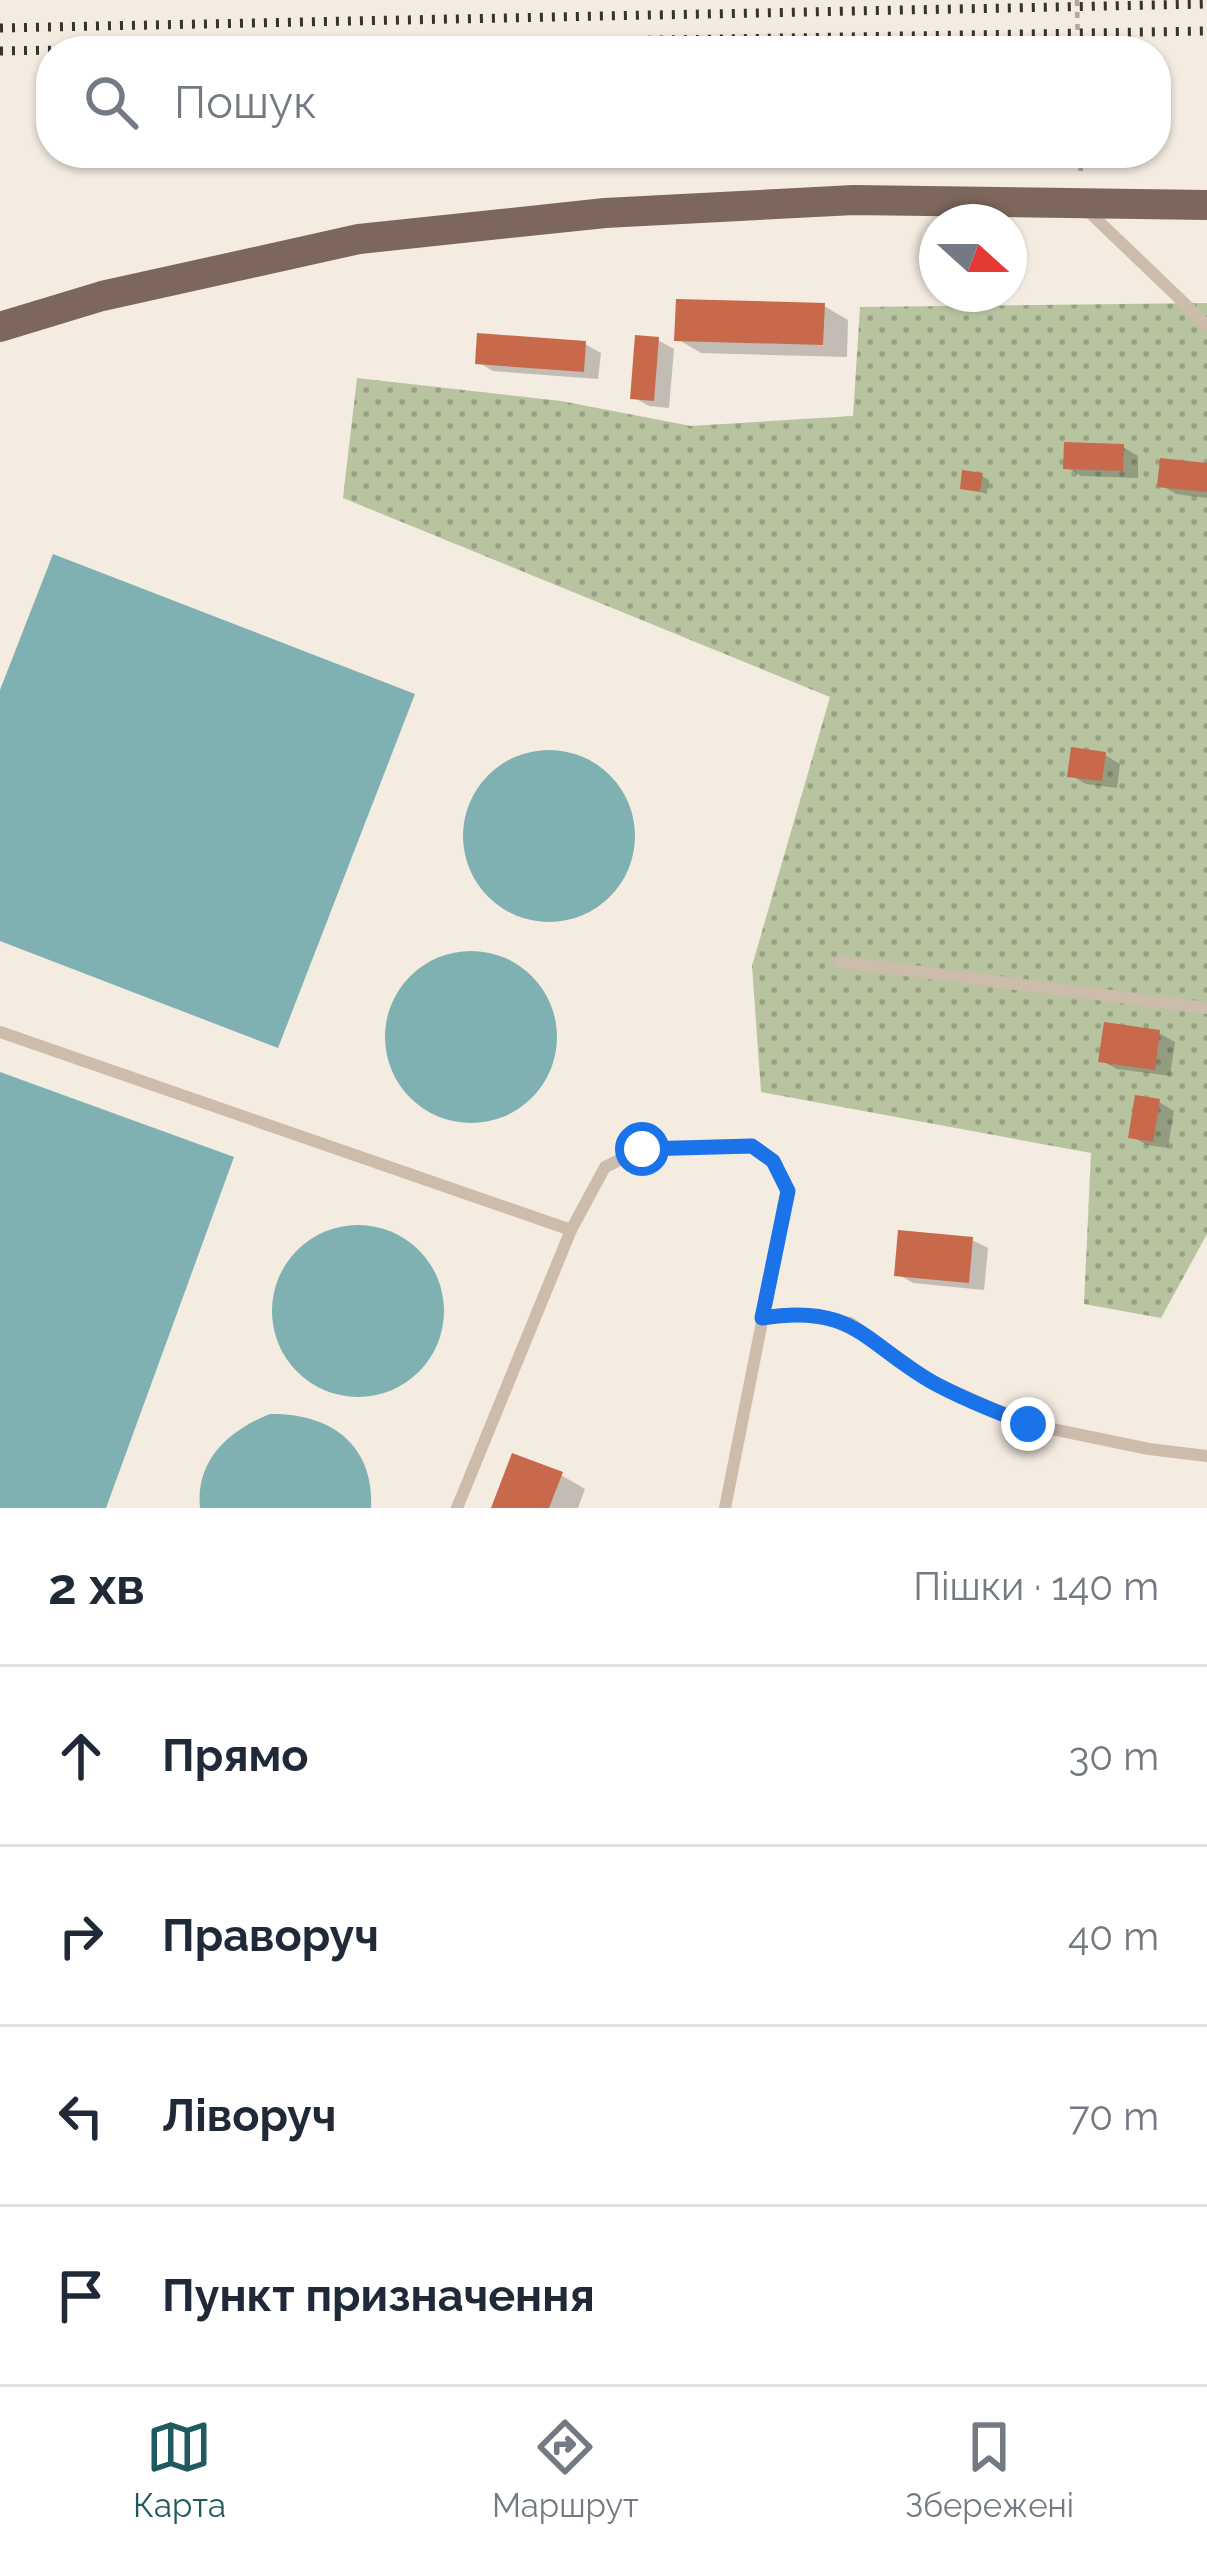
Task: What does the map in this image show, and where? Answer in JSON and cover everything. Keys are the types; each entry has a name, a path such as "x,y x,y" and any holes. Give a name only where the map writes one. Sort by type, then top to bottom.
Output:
{"main road":[{"path":"0,328 102,296 359,239 605,213 854,200 1207,205"}],"lane":[{"path":"1082,205 1207,325"},
{"path":"840,962 1207,1008"},
{"path":"0,1032 571,1230"},
{"path":"457,1508 571,1230 605,1167 642,1149 752,1146 773,1161 788,1191 724,1508"},
{"path":"762,1318 790,1314 850,1323 931,1381 1028,1424 1207,1456"}],"path":[{"path":"1077,0 1078,36"}],"green space":[{"path":"1207,303 1207,1234 1161,1318 1084,1304 1091,1153 761,1092 752,966 830,697 343,498 357,378 561,401 691,426 853,416 860,307 1027,312 1027,305"}],"water":[{"path":"53,554 415,694 278,1048 0,941 0,690"},
{"path":"549,750 582,757 610,775 628,803 635,836 628,869 610,897 582,915 549,922 516,915 488,897 470,869 463,836 470,803 488,775 516,757"},
{"path":"471,951 504,958 532,976 550,1004 557,1037 550,1070 532,1098 504,1116 471,1123 438,1116 410,1098 392,1070 385,1037 392,1004 410,976 438,958"},
{"path":"0,1072 234,1157 106,1508 0,1508"},
{"path":"358,1225 391,1232 419,1250 437,1278 444,1311 437,1344 419,1372 391,1390 358,1397 325,1390 297,1372 279,1344 272,1311 279,1278 297,1250 325,1232"},
{"path":"270,1414 312,1419 344,1437 365,1466 371,1508 200,1508 209,1461 229,1438"}],"building":[{"path":"676,299 825,303 823,345 674,341"},
{"path":"477,333 586,341 584,372 475,364"},
{"path":"635,335 659,337 654,401 630,399"},
{"path":"1064,442 1124,444 1123,471 1063,469"},
{"path":"1160,458 1207,463 1207,492 1157,487"},
{"path":"962,470 983,473 980,492 960,489"},
{"path":"1071,747 1106,752 1102,781 1067,777"},
{"path":"1104,1022 1160,1030 1155,1070 1098,1062"},
{"path":"1135,1095 1160,1099 1153,1142 1128,1138"},
{"path":"898,1230 973,1237 969,1283 894,1276"},
{"path":"512,1453 563,1472 549,1508 491,1508"}],"railway":[{"path":"0,28 1207,4"},
{"path":"905,36 1207,31"},
{"path":"0,51 36,50"}],"route":[{"path":"642,1149 752,1146 773,1161 788,1191 762,1318 790,1314 850,1323 931,1381 1028,1424"}]}
